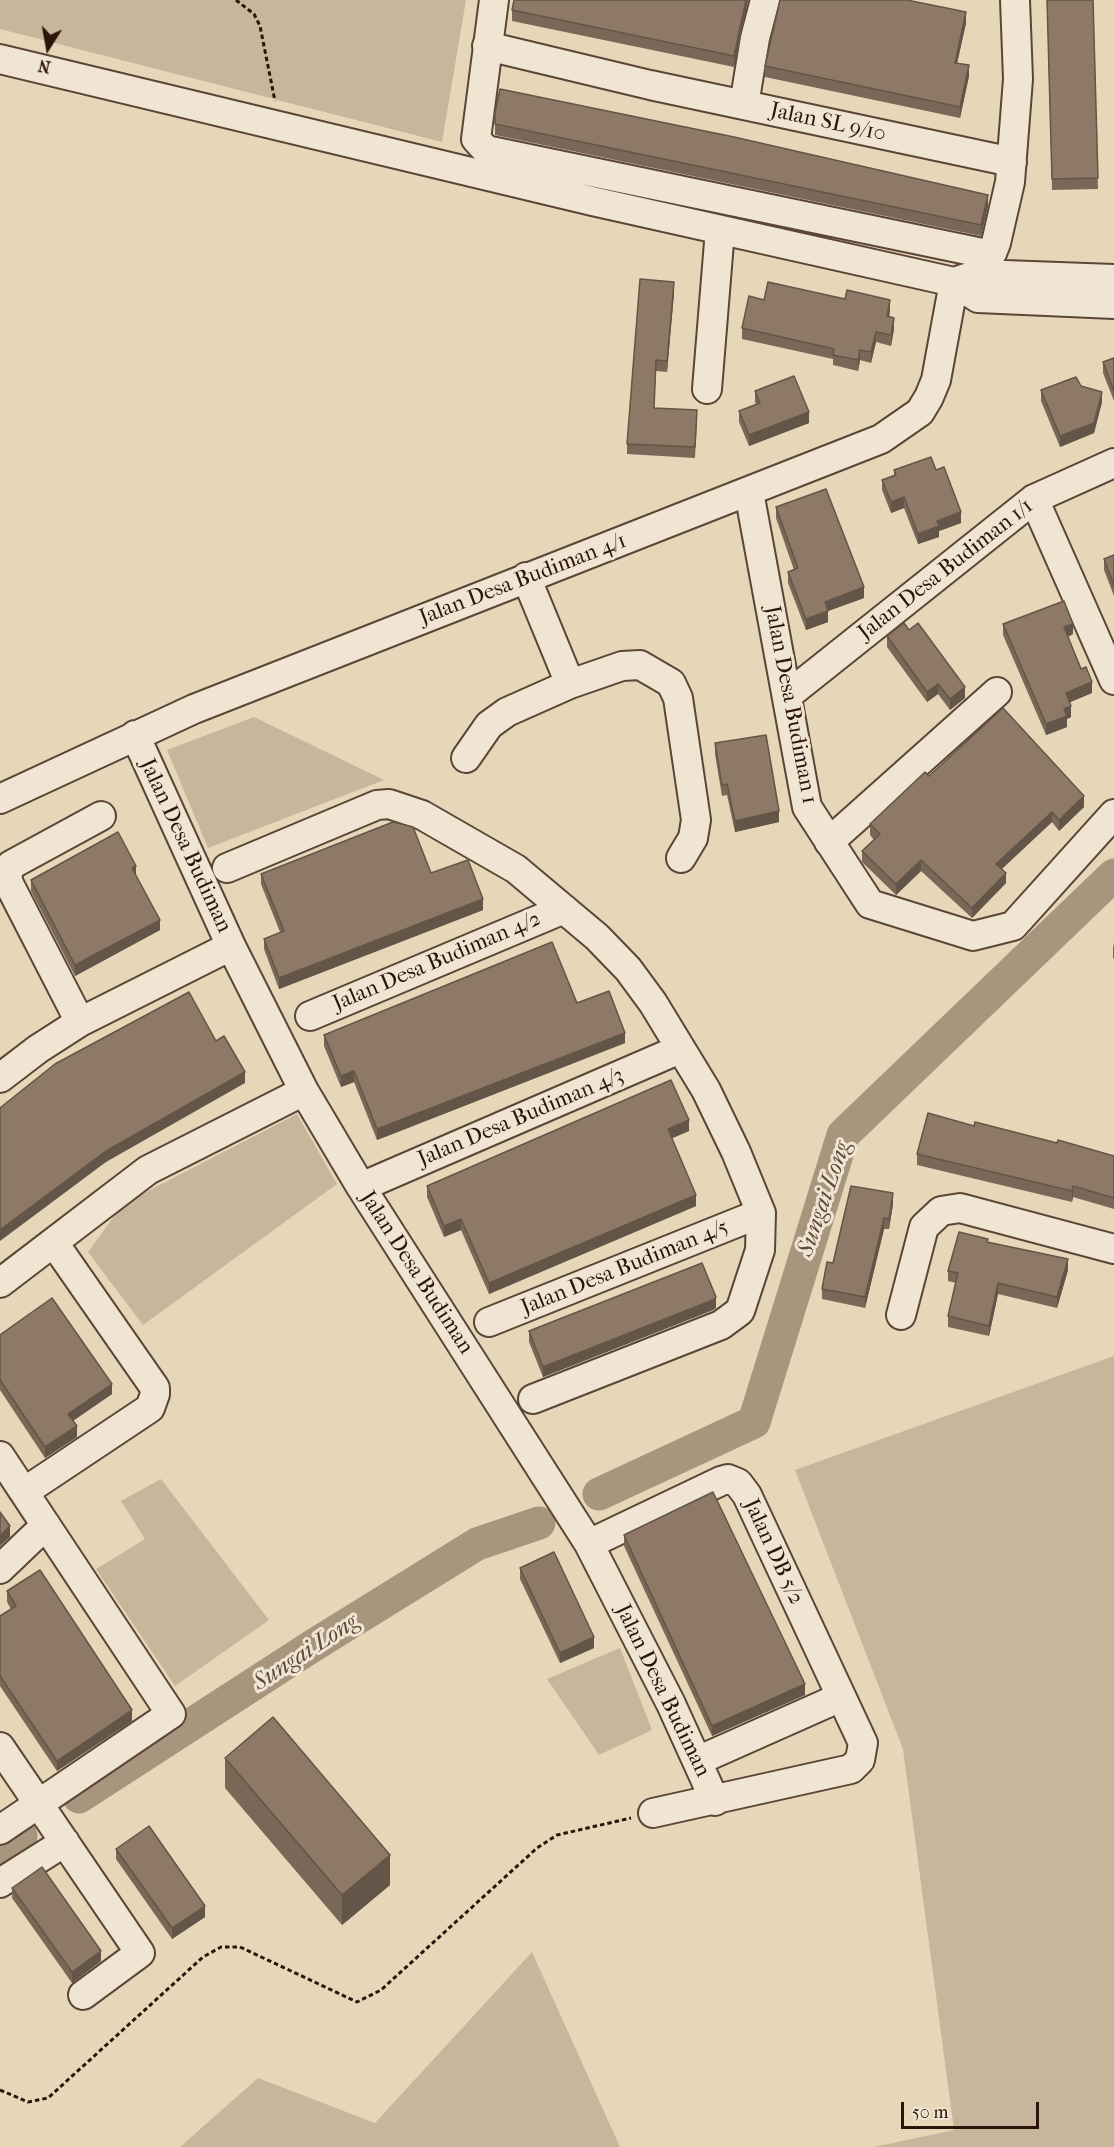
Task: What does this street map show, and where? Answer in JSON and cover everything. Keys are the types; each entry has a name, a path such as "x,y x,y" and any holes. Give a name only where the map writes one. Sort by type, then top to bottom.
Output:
{"street":[{"path":"494,0 476,139 486,150 982,253 992,253 996,243 1012,162 1018,79 1015,0"},
{"path":"744,105 755,38 765,0"},
{"name":"Jalan SL 9/10","path":"487,46 744,105 1012,162"},
{"path":"0,59 592,201 954,282 978,298 1114,304"},
{"path":"707,389 720,230"},
{"path":"1079,278 1106,266 1114,256"},
{"path":"954,282 978,274 1114,279"},
{"name":"Jalan Desa Budiman 4/1","path":"0,799 135,735 530,587 749,492 881,439 920,412 930,397 936,380 954,282"},
{"name":"Jalan Desa Budiman 1/1","path":"788,695 1034,499 1114,463"},
{"name":"Jalan Desa Budiman 1","path":"749,492 788,695 804,795 813,818 870,904 973,936 1013,926 1114,814"},
{"path":"1034,499 1112,668"},
{"path":"530,587 570,684"},
{"path":"466,758 489,725 507,712 570,684 631,664 640,665 671,683 678,698 696,820 693,838 681,858"},
{"path":"829,842 997,692"},
{"name":"Jalan Desa Budiman","path":"135,735 231,946 304,1091 361,1187 589,1544 715,1801"},
{"path":"227,868 370,807 389,804 422,815 516,869 597,937 628,969 653,1003 706,1090 736,1152 761,1214 760,1250 745,1301 735,1317 722,1325 533,1399"},
{"path":"80,1022 9,884 8,875 11,865 101,816"},
{"name":"Jalan Desa Budiman 4/2","path":"310,1016 564,909"},
{"path":"0,1078 38,1049 80,1022 231,946"},
{"name":"Jalan Desa Budiman 4/3","path":"361,1187 680,1049"},
{"path":"1,1280 54,1243 148,1170 304,1091"},
{"path":"901,1315 924,1227 941,1211 960,1208 1114,1250"},
{"name":"Jalan Desa Budiman 4/5","path":"489,1322 761,1214"},
{"path":"24,1492 150,1408 155,1388 54,1243"},
{"path":"0,1456 171,1714 0,1830"},
{"name":"Jalan DB 5/2","path":"589,1544 721,1481 728,1479 738,1483 747,1495 863,1743 861,1760 851,1769 715,1801"},
{"path":"0,1569 46,1525"},
{"path":"697,1761 841,1697"},
{"path":"0,1747 140,1953 83,1995"},
{"path":"653,1813 715,1801"},
{"path":"0,1883 65,1842"}],"path":[{"path":"236,0 254,14 260,26 281,126"},
{"path":"0,2090 28,2102 48,2097 203,1957 221,1947 240,1947 357,2002 381,1990 537,1848 557,1835 653,1813"}],"shaded area":[{"path":"0,0 466,0 442,142 0,29"},
{"path":"254,717 384,780 208,848 167,750"},
{"path":"297,1114 337,1184 143,1325 88,1252 123,1204"},
{"path":"1114,1356 1114,2147 874,2147 954,2130 903,1749 795,1470"},
{"path":"161,1479 269,1620 175,1686 96,1569 145,1539 121,1501"},
{"path":"620,1648 652,1730 599,1755 547,1679"},
{"path":"532,1952 620,2147 180,2147 258,2078 375,2123"}],"building":[{"path":"514,0 746,0 734,56 512,10"},
{"path":"780,0 907,0 966,12 955,63 969,65 960,107 765,66"},
{"path":"1047,0 1093,0 1098,178 1052,179"},
{"path":"500,89 734,137 988,195 981,225 495,124"},
{"path":"640,279 674,282 667,361 656,360 654,408 697,410 695,447 627,444"},
{"path":"768,282 845,299 847,290 890,300 887,316 894,318 891,335 876,332 871,352 860,350 858,360 833,355 834,349 742,328 749,296 764,300"},
{"path":"1114,358 1114,391 1103,362"},
{"path":"794,376 809,412 749,435 739,411 760,403 755,391"},
{"path":"1076,377 1081,386 1102,392 1094,423 1060,436 1041,390"},
{"path":"931,457 936,470 944,467 961,512 937,521 939,526 918,534 904,497 891,502 882,480 896,475 894,470"},
{"path":"826,489 864,587 825,602 828,611 806,619 788,572 798,568 776,507"},
{"path":"1114,555 1114,585 1104,559"},
{"path":"1064,601 1073,624 1064,627 1081,669 1086,667 1092,682 1066,693 1071,706 1064,709 1067,716 1046,724 1003,624"},
{"path":"904,623 909,630 918,623 965,687 950,699 938,684 927,692 887,636"},
{"path":"1003,708 1084,796 1059,820 1052,812 996,864 1006,873 972,908 921,860 896,884 862,851 880,834 870,824 925,772 929,776"},
{"path":"766,735 779,811 735,821 727,784 722,785 715,743"},
{"path":"393,822 413,827 431,873 468,860 483,899 279,978 264,939 284,931 261,874"},
{"path":"118,832 136,866 132,868 160,920 75,965 31,880"},
{"path":"552,942 577,1003 609,991 625,1033 377,1129 354,1071 341,1076 324,1035"},
{"path":"189,992 216,1041 224,1036 245,1072 106,1151 0,1230 0,1108 55,1064"},
{"path":"671,1080 689,1120 668,1129 696,1195 489,1283 461,1219 444,1226 427,1186"},
{"path":"928,1113 974,1126 975,1122 1057,1143 1058,1140 1114,1156 1114,1198 1073,1186 1072,1191 917,1154"},
{"path":"851,1186 893,1193 889,1219 884,1218 865,1297 822,1289 827,1262 833,1263"},
{"path":"959,1232 988,1239 987,1242 1068,1259 1057,1297 998,1283 989,1326 948,1316 958,1273 948,1271"},
{"path":"702,1263 716,1297 713,1300 543,1367 529,1331"},
{"path":"52,1298 112,1384 68,1414 77,1426 45,1447 0,1380 0,1335"},
{"path":"713,1492 805,1684 712,1726 624,1535"},
{"path":"0,1512 10,1526 0,1536"},
{"path":"554,1552 594,1637 560,1653 520,1568"},
{"path":"40,1570 132,1710 57,1761 0,1676 0,1616 16,1606 7,1591"},
{"path":"273,1717 390,1855 342,1895 225,1758"},
{"path":"149,1826 205,1906 172,1928 116,1849"},
{"path":"42,1867 101,1951 72,1972 12,1888"}],"waterway":[{"name":"Sungai Long","path":"599,1494 754,1422 843,1135 1114,875"},
{"name":"Sungai Long","path":"79,1797 314,1645 477,1544 539,1523"},
{"name":"Sungai Long","path":"0,1851 21,1836"}]}
